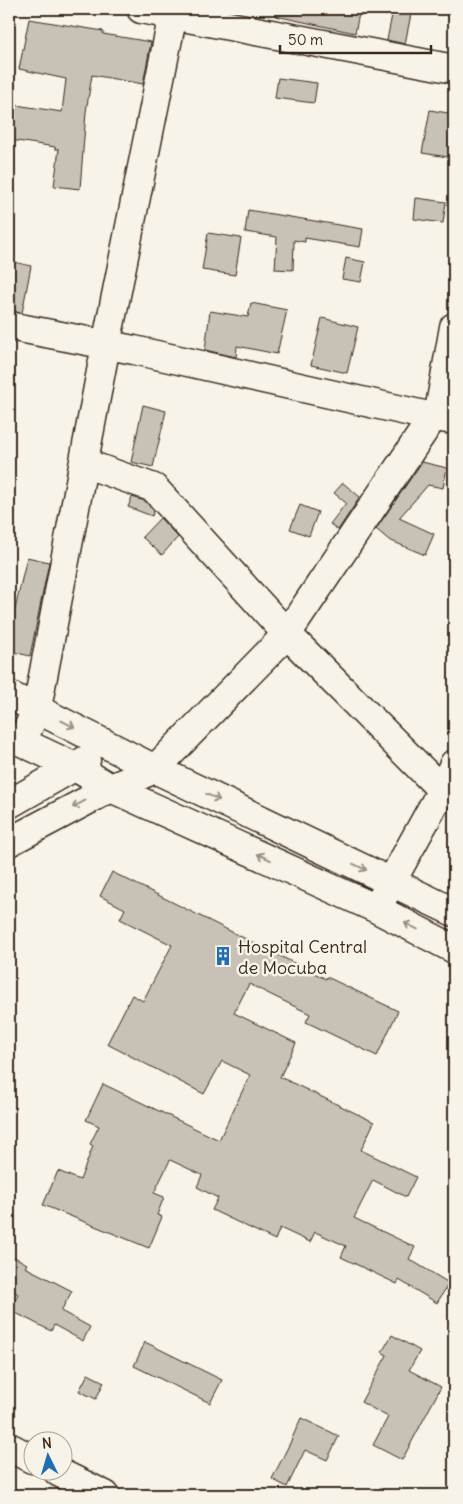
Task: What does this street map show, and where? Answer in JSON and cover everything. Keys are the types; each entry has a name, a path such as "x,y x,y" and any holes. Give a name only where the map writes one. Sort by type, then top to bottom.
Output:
{"street":[{"path":"141,9 173,11 454,69"},
{"path":"173,11 106,345 37,708 15,739 75,767 111,788 377,909 454,948"},
{"path":"9,326 106,345 442,418"},
{"path":"9,842 111,788 155,769 287,634 442,418 454,328"},
{"path":"84,463 154,488 287,634 442,790"},
{"path":"9,695 155,769 454,912"},
{"path":"9,804 109,746"},
{"path":"377,909 442,790 454,764"},
{"path":"9,1447 22,1454"},
{"path":"72,1479 105,1495"}],"building":[{"path":"277,9 360,9 355,33 276,16"},
{"path":"393,10 411,14 405,44 387,40"},
{"path":"29,19 103,31 103,34 151,42 143,84 92,75 86,112 80,189 54,186 59,149 11,140 16,105 62,112 66,79 19,69"},
{"path":"278,78 317,83 314,103 275,98"},
{"path":"430,110 454,114 454,158 422,153"},
{"path":"416,198 446,202 443,223 414,219"},
{"path":"248,210 363,229 360,247 305,238 305,242 294,240 293,270 275,269 277,237 245,232"},
{"path":"208,233 241,238 235,275 202,270"},
{"path":"346,258 365,262 361,282 342,279"},
{"path":"14,262 31,266 22,313 9,311 9,271 12,272"},
{"path":"251,303 287,310 277,354 237,346 236,357 205,350 210,311 248,317"},
{"path":"322,318 358,327 347,373 311,365"},
{"path":"143,405 166,411 153,467 131,462"},
{"path":"422,462 447,468 443,488 428,485 399,518 434,534 425,555 389,540 376,529"},
{"path":"343,483 360,497 338,530 330,524 346,503 334,493"},
{"path":"132,497 145,501 154,511 152,516 128,507"},
{"path":"300,505 318,512 309,536 290,529"},
{"path":"160,518 178,537 162,555 142,537"},
{"path":"27,557 49,562 30,656 9,651 9,635"},
{"path":"112,872 326,979 327,977 398,1011 377,1056 306,1022 310,1014 249,984 234,1013 296,1043 280,1077 374,1122 361,1150 416,1177 406,1197 373,1180 354,1218 415,1247 409,1259 449,1283 437,1303 399,1280 397,1284 341,1257 346,1246 315,1232 310,1242 280,1228 275,1240 212,1210 218,1198 197,1187 202,1175 170,1160 154,1193 164,1197 157,1215 162,1217 149,1248 43,1205 58,1171 80,1180 93,1146 90,1144 99,1126 86,1120 103,1084 219,1140 250,1075 222,1061 204,1094 107,1044 132,995 143,1001 172,945 120,919 125,909 100,896"},
{"path":"9,1254 27,1264 25,1267 72,1291 61,1311 90,1327 83,1341 54,1325 51,1331 10,1310 18,1294 13,1291 9,1299"},
{"path":"392,1335 420,1351 409,1370 441,1387 402,1460 373,1445 388,1417 361,1402 387,1355 382,1352"},
{"path":"145,1342 222,1380 210,1403 134,1366"},
{"path":"88,1374 104,1382 96,1399 79,1391"},
{"path":"301,1418 339,1436 327,1460 305,1450 287,1487 272,1479"}],"place":[{"name":"Hospital Central de Mocuba","path":"223,956"}]}
